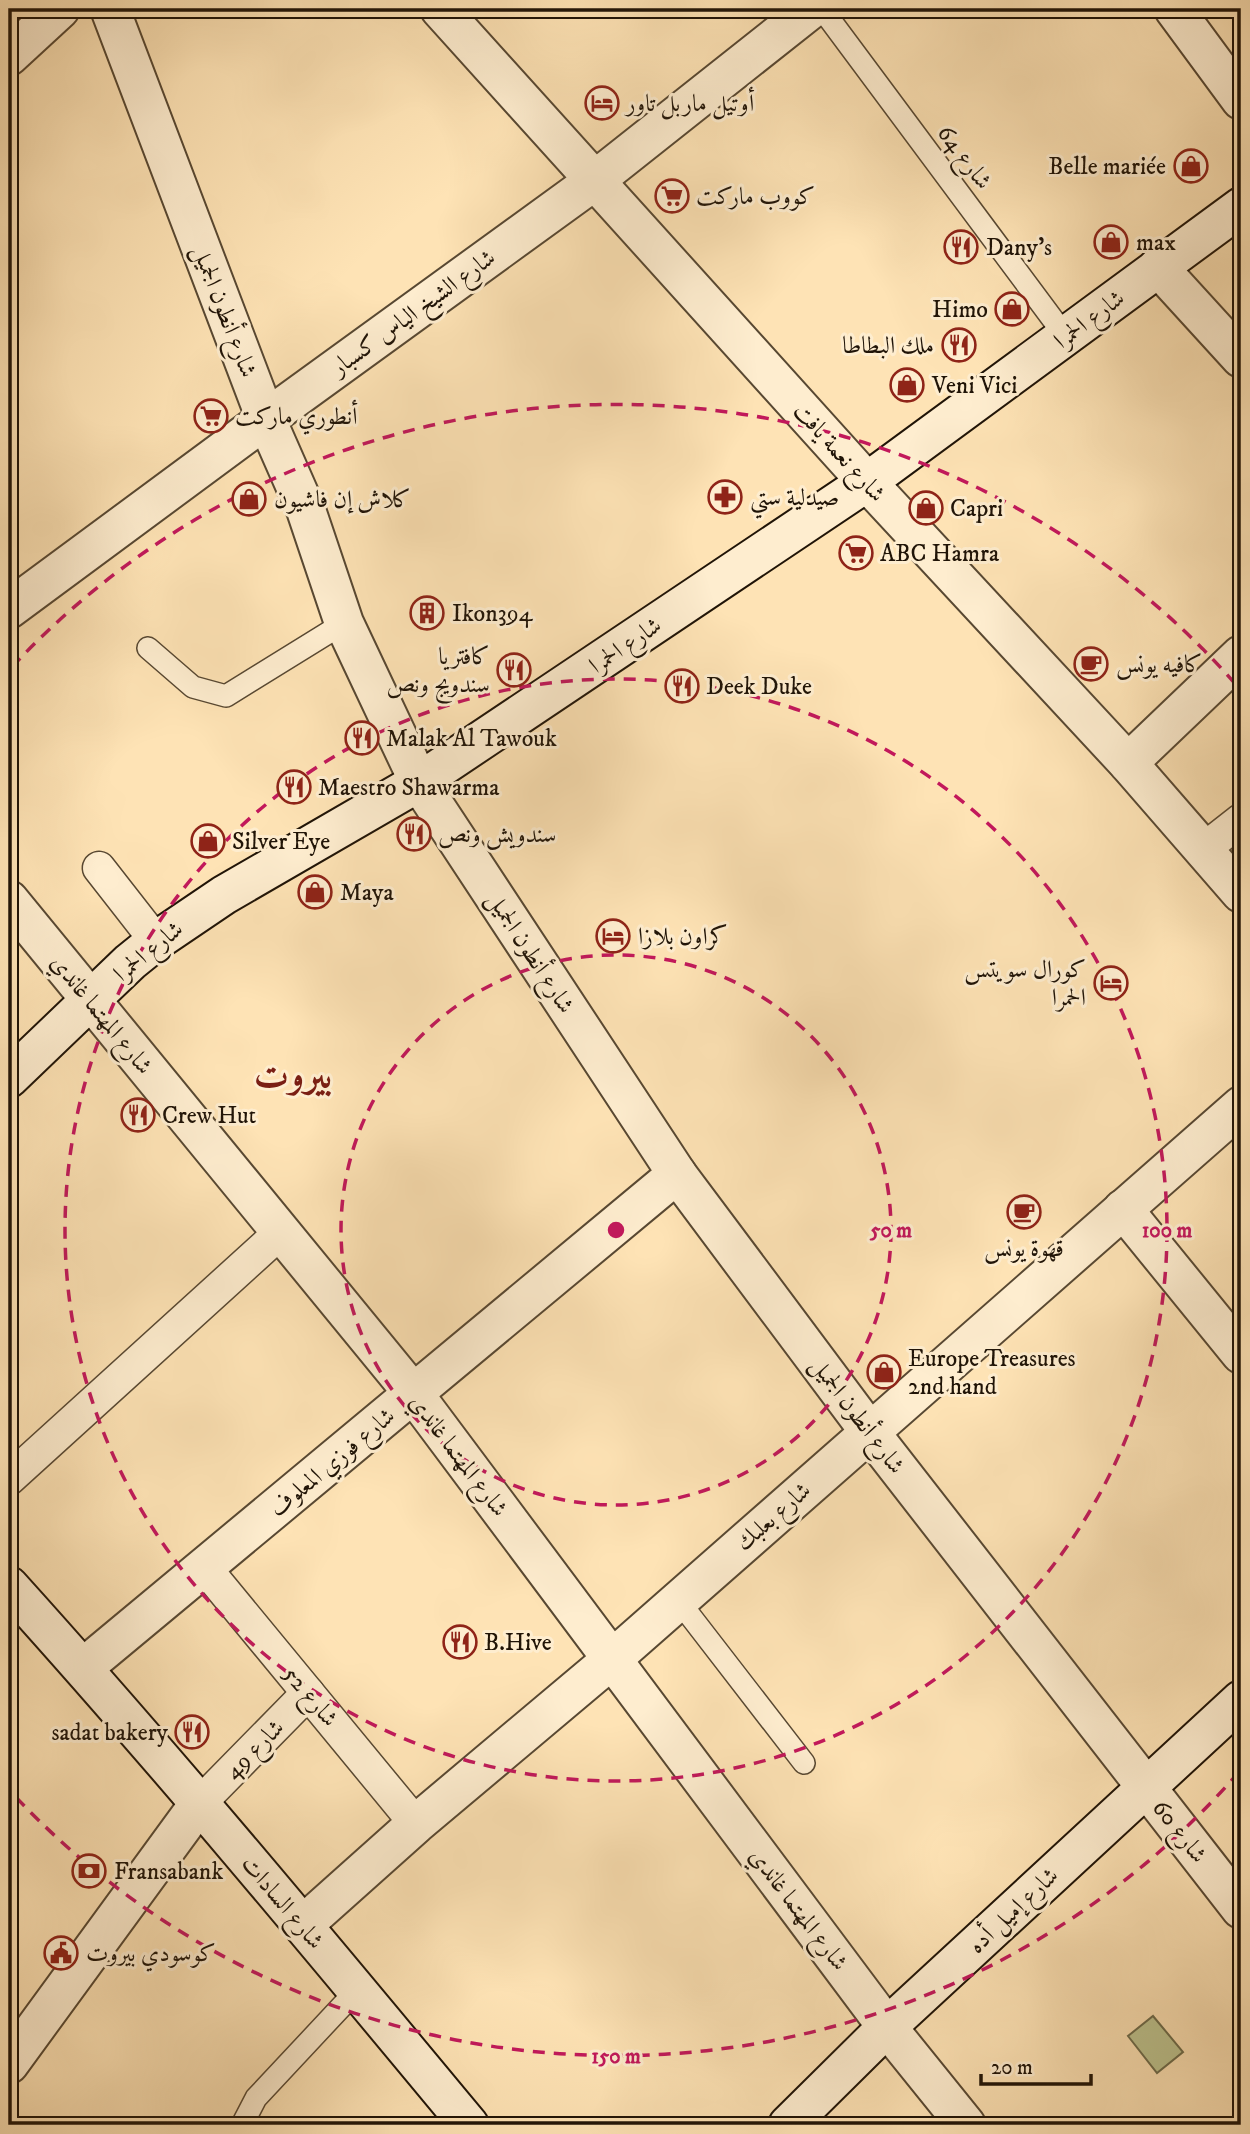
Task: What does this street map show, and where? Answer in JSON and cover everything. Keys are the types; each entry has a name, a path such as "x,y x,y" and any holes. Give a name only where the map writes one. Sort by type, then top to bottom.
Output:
{"street":[{"path":"9,56 60,9"},
{"name":"شارع أنطون الجميل","path":"110,9 266,419 306,510 344,623 419,782 677,1174 869,1431 1146,1786"},
{"name":"شارع نعمة يافت","path":"440,9 867,482 1128,763 1241,893"},
{"name":"شارع الشيخ الياس كسبار","path":"9,609 594,181 811,9"},
{"path":"1174,9 1241,100"},
{"name":"شارع الحمرا","path":"9,1078 156,940 224,895 419,782 867,482 1241,207"},
{"path":"1158,267 1241,358"},
{"path":"1128,763 1241,655"},
{"path":"1204,849 1241,820"},
{"path":"100,868 156,940"},
{"name":"شارع المهتما غاندي","path":"9,900 413,1393 887,2026 966,2125"},
{"name":"شارع بعلبك","path":"303,1925 416,1824 611,1660 1241,1106"},
{"name":"شارع فوزي المعلوف","path":"83,1668 677,1174"},
{"path":"1123,1209 1241,1354"},
{"path":"9,1479 282,1231"},
{"name":"شارع 52","path":"205,1568 416,1824"},
{"name":"شارع السادات","path":"9,1586 83,1668 303,1925 469,2125"},
{"name":"شارع 49","path":"199,1804 308,1693"},
{"name":"شارع إميل أده","path":"789,2125 887,2026 1241,1700"},
{"name":"شارع 60","path":"1146,1786 1241,1909"},
{"path":"9,2064 199,1804"}],"lane":[{"name":"شارع 64","path":"822,9 1066,337"},
{"path":"148,648 193,687 226,696 344,623"},
{"path":"678,1600 804,1763"},
{"path":"242,2125 256,2098 357,1990"}],"green space":[{"path":"1153,2016 1183,2052 1157,2073 1128,2036"}],"place":[{"name":"أوتيل ماربل تاور","path":"602,103"},
{"name":"Belle mariée","path":"1191,166"},
{"name":"كووب ماركت","path":"672,196"},
{"name":"max","path":"1111,242"},
{"name":"Dany's","path":"961,247"},
{"name":"Himo","path":"1012,309"},
{"name":"ملك البطاطا","path":"959,345"},
{"name":"Veni Vici","path":"907,385"},
{"name":"أنطوري ماركت","path":"211,416"},
{"name":"صيدلية ستي","path":"725,497"},
{"name":"كلاش إن فاشيون","path":"249,499"},
{"name":"Capri","path":"926,508"},
{"name":"ABC Hamra","path":"856,553"},
{"name":"Ikon394","path":"427,613"},
{"name":"كافيه يونس","path":"1091,664"},
{"name":"كافتريا سندويج ونص","path":"514,670"},
{"name":"Deek Duke","path":"682,686"},
{"name":"Malak Al Tawouk","path":"362,738"},
{"name":"Maestro Shawarma","path":"294,787"},
{"name":"سندويش ونص","path":"414,834"},
{"name":"Silver Eye","path":"208,841"},
{"name":"Maya","path":"315,892"},
{"name":"كراون بلازا","path":"613,936"},
{"name":"كورال سويتس الحمرا","path":"1111,983"},
{"name":"Crew Hut","path":"138,1115"},
{"name":"قهوة يونس","path":"1024,1212"},
{"name":"Europe Treasures 2nd hand","path":"884,1372"},
{"name":"B.Hive","path":"460,1642"},
{"name":"sadat bakery","path":"192,1732"},
{"name":"Fransabank","path":"89,1871"},
{"name":"كوسودي بيروت","path":"61,1953"}],"district":[{"name":"بيروت","path":"293,1074"}]}
